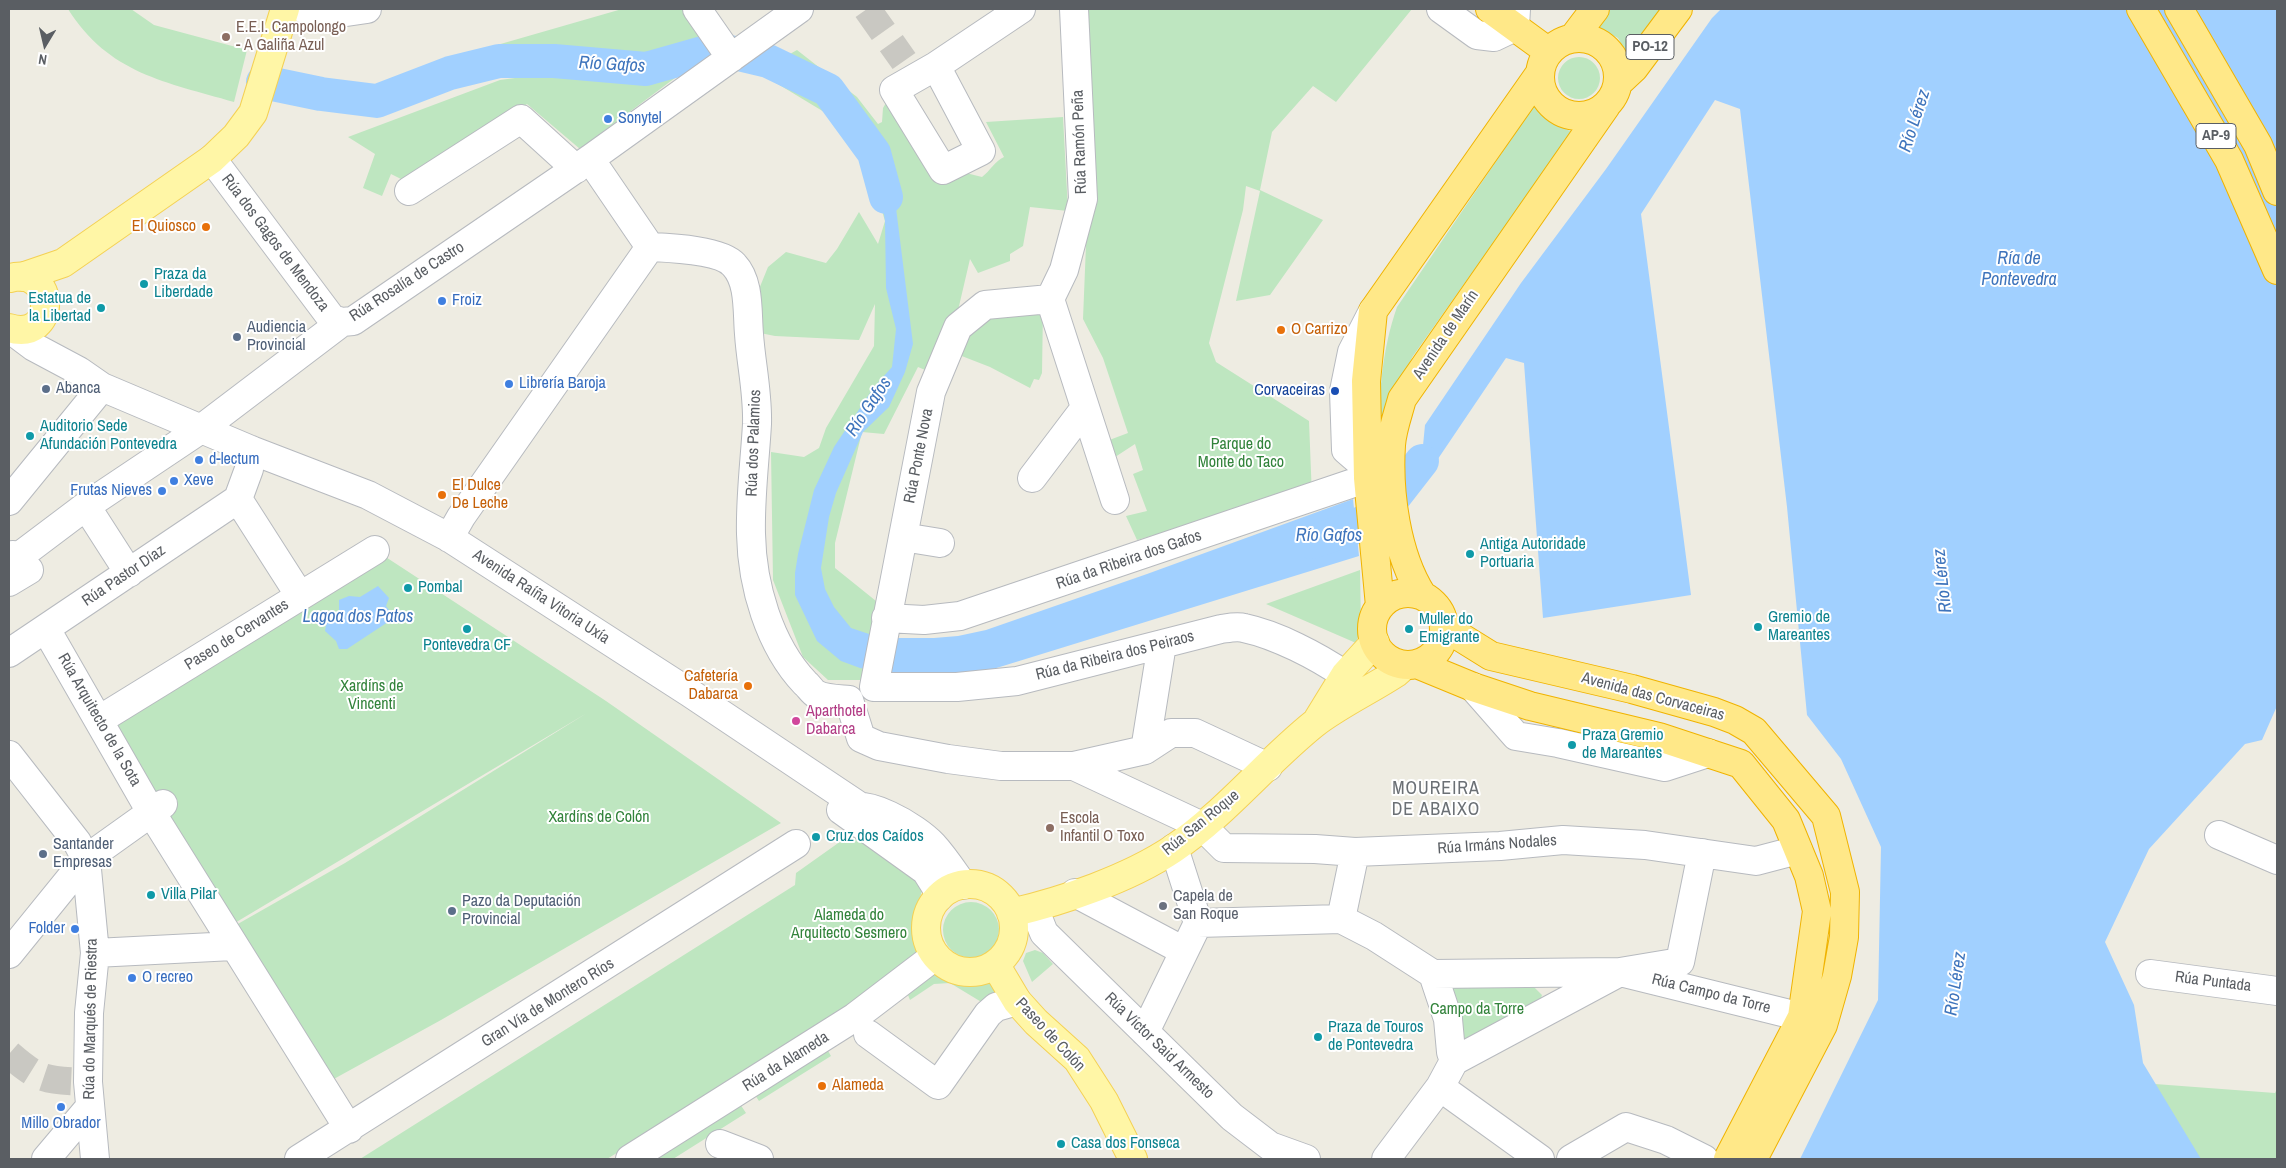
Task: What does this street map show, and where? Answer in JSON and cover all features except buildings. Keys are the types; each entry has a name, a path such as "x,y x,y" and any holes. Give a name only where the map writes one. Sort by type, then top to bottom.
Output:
{"highway":[{"path":"1490,9 1515,18 1544,62"},
{"path":"1573,38 1595,9"},
{"name":"PO-12","path":"1618,82 1634,68 1678,9"},
{"name":"AP-9","path":"2142,9 2230,160 2277,270"},
{"name":"AP-9","path":"2179,9 2258,145 2277,191"},
{"path":"1573,38 1586,38 1597,42 1607,49 1614,58 1618,70 1618,82 1614,95 1606,106 1595,113 1583,116 1572,116 1560,112 1551,105 1544,95 1540,84 1544,62 1556,45 1573,38"},
{"name":"Avenida de Marín","path":"1380,606 1385,529 1374,477 1366,381 1373,311 1544,62"},
{"name":"Avenida de Marín","path":"1374,477 1391,443 1402,399 1606,106"},
{"name":"Avenida de Marín","path":"1385,529 1403,554 1414,582 1422,595"},
{"path":"1411,664 1426,660 1438,649 1444,635 1445,625 1437,606 1422,595 1410,592 1389,598 1380,606 1372,623 1375,642 1387,658 1411,664 1530,706 1659,737 1741,764 1786,820 1809,876 1817,911 1802,1017 1728,1159"},
{"name":"Avenida das Corvaceiras","path":"1445,625 1454,633 1491,656 1632,689 1714,712 1735,720 1754,731 1826,816 1845,892 1844,937 1837,976 1823,1025 1753,1159"}],"main road":[{"path":"15,278 63,263 212,159 236,136 253,113 285,9"},
{"path":"9,329 26,330 33,327 44,315 45,302 63,263"},
{"path":"15,278 36,283 45,302"},
{"name":"Rúa San Roque","path":"1316,723 1345,675 1375,642"},
{"name":"Rúa San Roque","path":"1022,911 1141,868 1174,848 1202,826 1316,723 1411,664"},
{"path":"963,885 978,886 992,891 1022,911 1014,925 1011,942 1003,957 995,964 974,972 963,972 943,963 935,956 928,941 926,925 930,910 939,897 954,887 963,885"},
{"name":"Paseo de Colón","path":"995,964 1017,1001 1036,1022 1076,1059 1104,1101 1133,1159"}],"street":[{"path":"304,9 333,14 367,9"},
{"name":"Rúa Rosalía de Castro","path":"11,563 86,506 201,429 342,322 353,321 583,164 799,9"},
{"path":"918,68 1021,9"},
{"name":"Rúa Ramón Peña","path":"1050,299 1064,270 1083,199 1074,9"},
{"path":"1441,9 1477,35 1494,38 1515,18"},
{"path":"702,16 732,56"},
{"path":"409,191 521,119 583,164 650,247 467,509 449,538"},
{"name":"Rúa dos Gagos de Mendoza","path":"212,159 332,318 342,322"},
{"name":"Rúa dos Palamios","path":"650,247 684,249 715,255 734,264 746,287 750,340 756,378 750,532 753,566 758,589 782,651 795,673 816,694 833,699 849,700"},
{"path":"1050,299 1115,500"},
{"name":"Rúa Ponte Nova","path":"875,680 932,392 958,328 985,306 1050,299"},
{"path":"45,302 49,328 56,345 70,366"},
{"name":"Avenida Raíña Vitoria Uxía","path":"9,329 34,347 70,366 102,387 251,450 368,495 449,538 690,693 859,806 878,811 921,834 932,844 963,885"},
{"path":"9,501 102,387"},
{"path":"1032,478 1085,408"},
{"path":"251,450 249,469 238,499 300,596"},
{"name":"Rúa da Ribeira dos Gafos","path":"885,622 924,620 968,614 1374,477"},
{"name":"Rúa Pastor Díaz","path":"9,653 238,499"},
{"path":"86,506 129,573"},
{"path":"903,537 940,543"},
{"name":"Paseo de Cervantes","path":"99,720 375,550"},
{"name":"Rúa da Ribeira dos Peiraos","path":"875,680 957,687 1017,681 1221,629 1242,627 1295,648 1328,664 1345,675"},
{"name":"Rúa Arquitecto de la Sota","path":"46,629 99,720 157,808 233,946 349,1129"},
{"path":"1144,750 1162,644"},
{"path":"875,680 849,700 861,738 879,746 918,754 1001,766 1074,766 1144,750 1171,733 1195,734 1268,767"},
{"name":"Rúa do Marqués de Riestra","path":"9,755 77,842 86,860 94,953 89,1013 89,1108 95,1159"},
{"name":"Rúa Irmáns Nodales","path":"1074,766 1202,826 1224,848 1315,848 1355,852 1500,846 1563,840 1645,845 1756,861 1798,850"},
{"path":"859,806 849,806 841,810 926,870 936,887 939,897"},
{"path":"9,954 86,860 157,808"},
{"path":"2219,835 2277,860"},
{"name":"Gran Vía de Montero Ríos","path":"299,1159 796,844"},
{"path":"1145,1032 1198,923 1174,848"},
{"path":"1340,919 1355,852"},
{"path":"1381,1157 1440,1087 1454,1062 1620,972 1680,962 1702,853"},
{"path":"1075,893 1184,951"},
{"name":"Rúa Víctor Said Armesto","path":"1022,911 1232,1118 1270,1146 1306,1159"},
{"path":"1198,923 1340,919 1374,936 1433,974 1448,1019 1451,1052 1454,1062"},
{"path":"94,953 233,946"},
{"name":"Rúa da Alameda","path":"630,1159 855,1018 935,956"},
{"path":"1546,972 1554,982 1557,997 1551,1011"},
{"name":"Rúa Campo da Torre","path":"1433,974 1620,972 1802,1017"},
{"name":"Rúa Puntada","path":"2150,974 2277,990"},
{"path":"868,1034 938,1085 988,1014 996,1007 1017,1001"},
{"path":"1440,1087 1540,1159"},
{"path":"46,1159 89,1108"},
{"path":"1572,1159 1626,1127 1666,1140 1704,1159"},
{"path":"720,1144 759,1159"}],"green space":[{"path":"68,9 131,9 154,25 247,50 234,102 162,81 121,62 84,31"},
{"path":"622,9 684,9 707,45 706,52 646,69 554,61 499,61 450,73 445,60"},
{"name":"Parque do Monte do Taco","path":"1087,9 1412,9 1336,102 1313,86 1272,132 1260,190 1323,220 1270,295 1236,301 1260,191 1246,186 1243,210 1209,343 1216,362 1309,421 1312,497 1190,525 1137,540 1126,516 1147,511 1133,474 1143,470 1135,444 1109,461 1104,442 1128,433 1103,358 1083,319 1087,220"},
{"path":"1610,9 1669,9 1631,61 1618,38 1595,26"},
{"path":"797,50 857,97 878,124 882,122 883,108 891,94 950,169 982,177 1004,157 986,122 1063,117 1068,211 1030,207 1023,246 1010,254 1010,261 978,273 970,259 949,349 937,375 918,367 884,434 862,432 835,543 835,568 876,601 863,680 828,680 803,657 773,580 771,452 804,457 819,448 826,428 874,346 875,304 859,340 775,336 755,332 757,294 768,267 786,252 826,263 837,249 859,212 878,244 885,221 870,170 834,118 758,72"},
{"path":"1575,57 1583,57 1594,63 1600,78 1594,93 1583,99 1575,99 1564,93 1558,82 1558,74 1564,63"},
{"path":"691,66 580,149 527,104 411,184 391,174 382,196 363,188 375,154 348,137 500,80 545,74 640,84"},
{"path":"1535,104 1555,124 1572,132 1413,356 1390,399 1378,434 1385,354 1397,307"},
{"path":"1043,308 1042,373 1039,380 1034,379 1030,388 990,367 954,353 958,341 992,311"},
{"path":"375,550 606,701 781,823 441,1020 332,1080 229,929 345,863 587,713 223,930 99,720"},
{"path":"1360,570 1361,626 1356,643 1266,604"},
{"name":"Alameda do Arquitecto Sesmero","path":"865,824 927,865 918,909 918,948 915,963 836,1017 607,1159 360,1159 795,885 796,873"},
{"path":"971,902 982,904 991,910 997,919 999,930 997,941 991,950 982,956 971,958 960,956 951,950 945,941 943,930 945,919 951,910 960,904"},
{"path":"1035,950 1043,953 1053,964 1032,982 1023,961 1026,953"},
{"path":"935,974 972,983 990,979 999,995 988,1006 950,983 934,984 910,1000 908,995"},
{"name":"Campo da Torre","path":"1533,986 1542,995 1538,1007 1455,1045 1453,988"},
{"path":"827,1049 831,1056 759,1101 755,1095"},
{"path":"2155,1084 2275,1093 2277,1089 2277,1159 2194,1159"},
{"path":"740,1104 746,1113 673,1159 652,1159"}],"water":[{"name":"Ría de Pontevedra","path":"1721,9 2277,9 2277,706 2262,740 2245,744 2149,849 2105,942 2134,1005 2143,1063 2201,1159 1800,1159 1878,1000 1881,847 1841,759 1807,715 1787,507 1740,109 1715,100 1641,214 1691,595 1543,618 1524,363 1506,358 1419,487 1425,425 1521,283 1606,169 1712,18"},
{"name":"Río Gafos","path":"874,153 896,208 913,344 905,372 889,407 863,432 836,493 829,517 821,568 825,589 834,607 851,628 872,635 895,638 958,636 986,630 1353,499 1359,556 990,670 955,674 886,672 860,668 841,661 817,641 795,595 795,573 814,490 834,447 874,387 892,367 896,329 886,288 885,221"},
{"name":"Lagoa dos Patos","path":"378,586 389,598 386,606 392,614 391,620 347,649 339,649 336,641 325,631 327,620 339,611 339,600 349,596 360,597"}],"waterway":[{"name":"Río Gafos","path":"263,82 321,94 377,101 450,73 499,61 554,61 646,69 706,52 730,52 768,61 828,90 874,153 886,197"},
{"name":"Río Gafos","path":"1312,542 1356,527 1387,506 1422,461"}],"tunnel":[{"path":"867,9 904,61"},
{"path":"9,1054 29,1070 45,1078 88,1082"}],"place":[{"name":"E.E.I. Campolongo - A Galiña Azul","path":"226,37"},
{"name":"Sonytel","path":"608,119"},
{"name":"El Quiosco","path":"206,227"},
{"name":"Praza da Liberdade","path":"144,284"},
{"name":"Froiz","path":"442,301"},
{"name":"Estatua de la Libertad","path":"101,308"},
{"name":"O Carrizo","path":"1281,330"},
{"name":"Audiencia Provincial","path":"237,337"},
{"name":"Librería Baroja","path":"509,384"},
{"name":"Abanca","path":"46,389"},
{"name":"Corvaceiras","path":"1335,391"},
{"name":"Auditorio Sede Afundación Pontevedra","path":"30,436"},
{"name":"d-lectum","path":"199,460"},
{"name":"Xeve","path":"174,481"},
{"name":"Frutas Nieves","path":"162,491"},
{"name":"El Dulce De Leche","path":"442,495"},
{"name":"Antiga Autoridade Portuaria","path":"1470,554"},
{"name":"Pombal","path":"408,588"},
{"name":"Gremio de Mareantes","path":"1758,627"},
{"name":"Pontevedra CF","path":"467,629"},
{"name":"Muller do Emigrante","path":"1409,629"},
{"name":"Cafetería Dabarca","path":"748,686"},
{"name":"Aparthotel Dabarca","path":"796,721"},
{"name":"Praza Gremio de Mareantes","path":"1572,745"},
{"name":"Escola Infantil O Toxo","path":"1050,828"},
{"name":"Cruz dos Caídos","path":"816,837"},
{"name":"Santander Empresas","path":"43,854"},
{"name":"Villa Pilar","path":"151,895"},
{"name":"Capela de San Roque","path":"1163,906"},
{"name":"Pazo da Deputación Provincial","path":"452,911"},
{"name":"Folder","path":"75,929"},
{"name":"O recreo","path":"132,978"},
{"name":"Praza de Touros de Pontevedra","path":"1318,1037"},
{"name":"Alameda","path":"822,1086"},
{"name":"Millo Obrador","path":"61,1107"},
{"name":"Casa dos Fonseca","path":"1061,1144"}],"district":[{"name":"MOUREIRA DE ABAIXO","path":"1436,800"}],"water label":[{"name":"Río Lérez","path":"1915,121"},
{"name":"Río Lérez","path":"1943,581"},
{"name":"Río Lérez","path":"1956,984"}],"park label":[{"name":"Xardíns de Vincenti","path":"372,696"},
{"name":"Xardíns de Colón","path":"599,818"}]}
